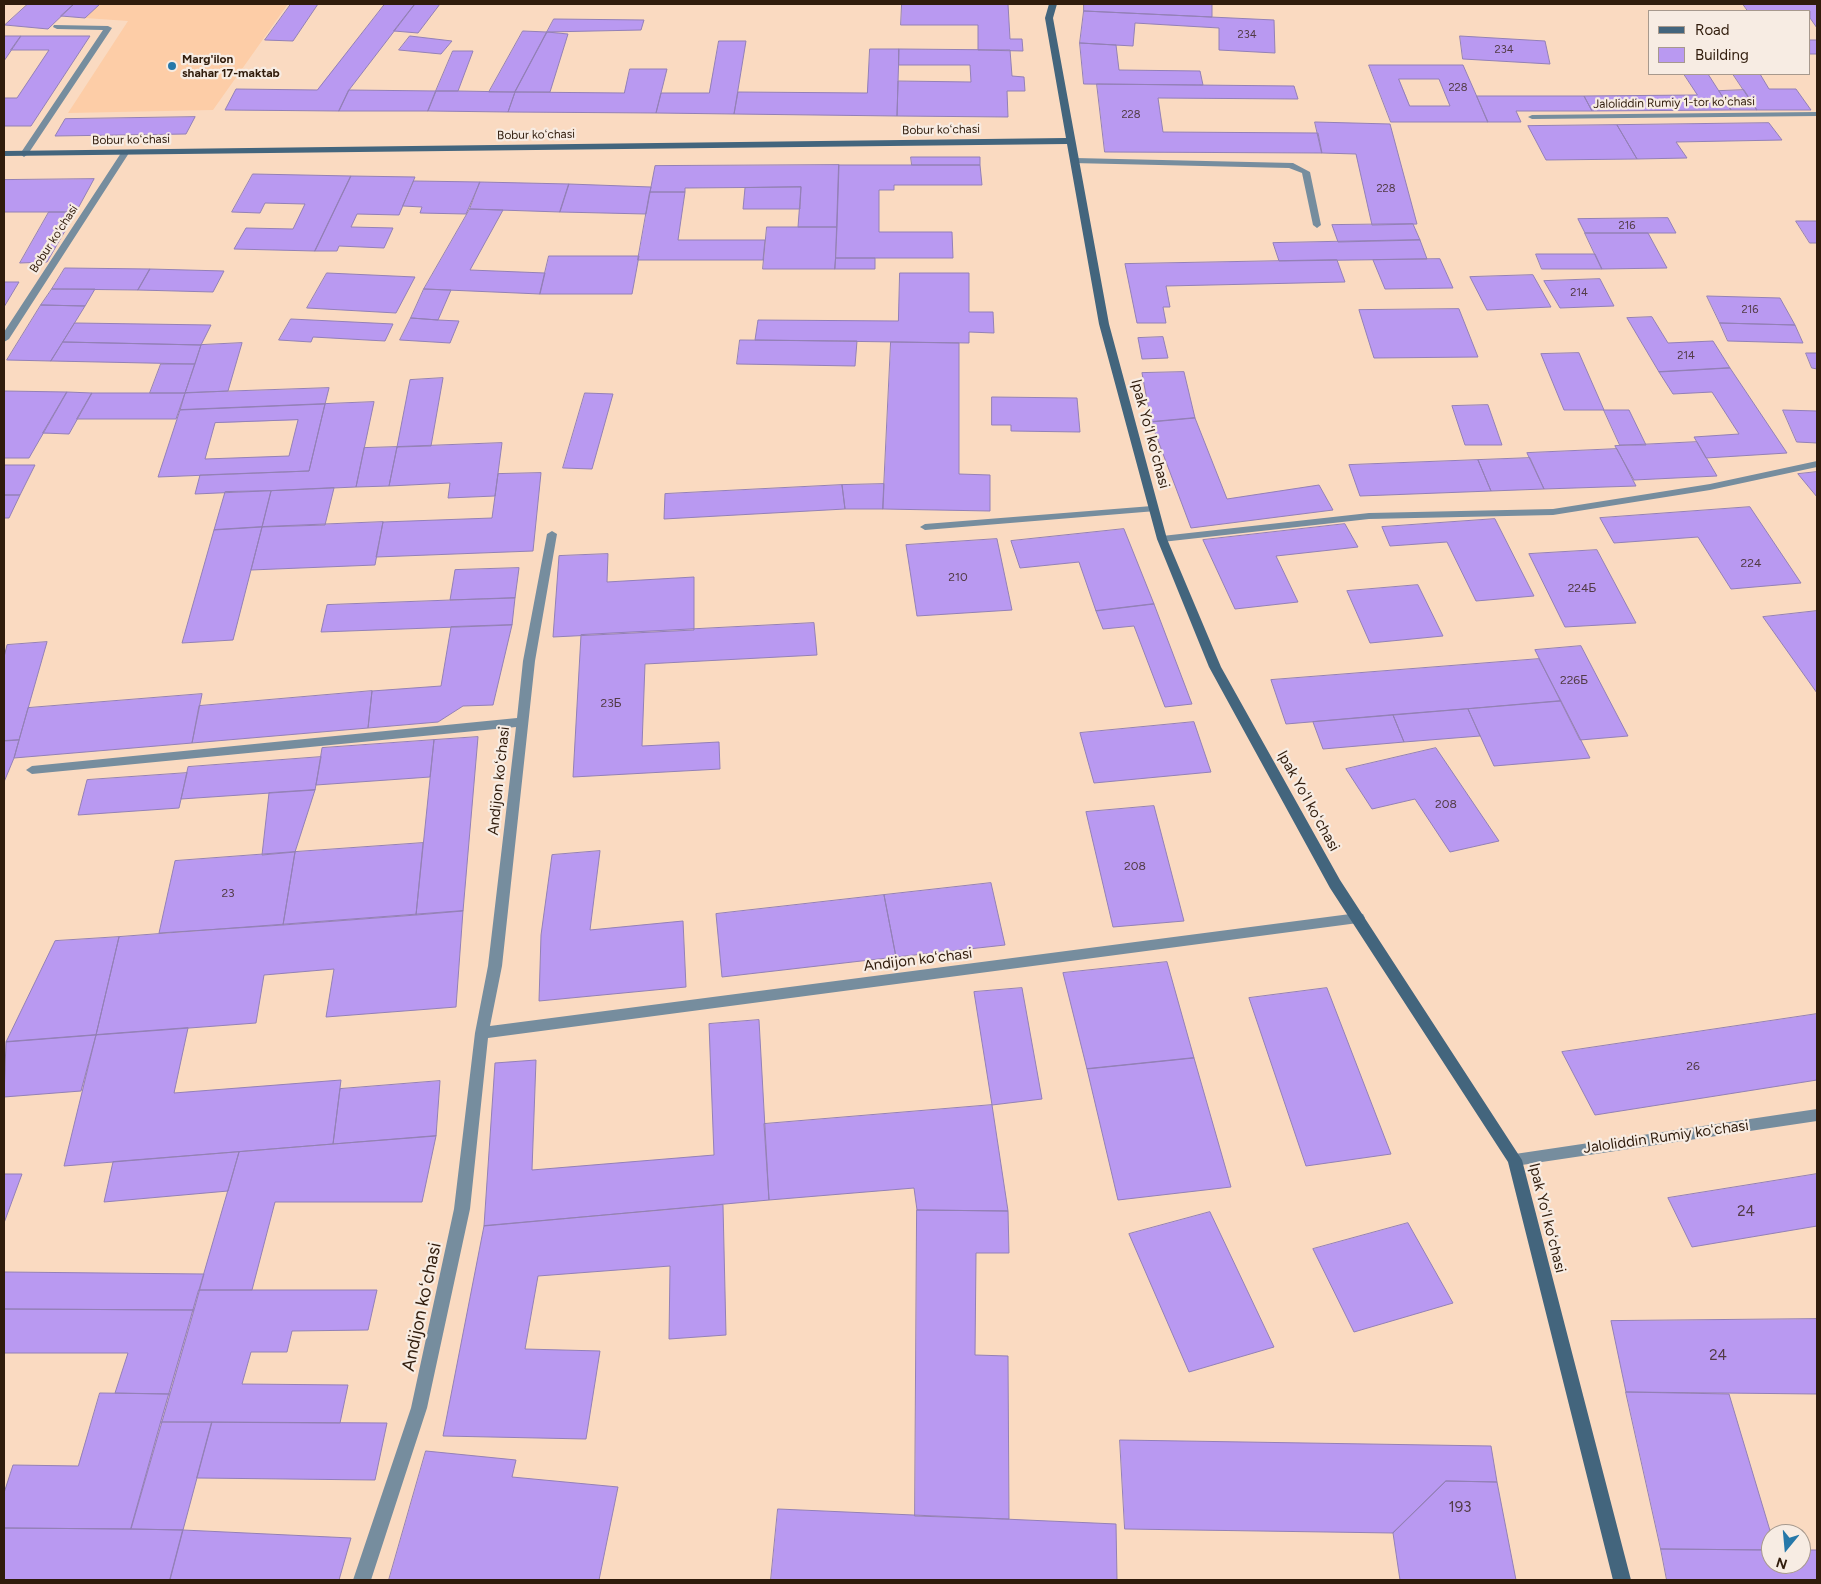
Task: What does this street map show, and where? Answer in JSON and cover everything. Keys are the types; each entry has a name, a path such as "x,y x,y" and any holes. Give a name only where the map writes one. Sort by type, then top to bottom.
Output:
{"street":[{"name":"Ipak Yoʻl koʻchasi","path":"1053,4 1049,18 1069,141 1075,161 1104,324 1152,509 1162,539 1215,667 1335,884 1515,1160 1622,1580"},
{"path":"24,154 108,28 57,27"},
{"name":"Jaloliddin Rumiy 1-tor koʼchasi","path":"1532,117 1817,114"},
{"name":"Bobur koʻchasi","path":"4,154 1069,141"},
{"name":"Bobur ko'chasi","path":"4,339 125,153"},
{"path":"1075,161 1290,165 1306,172 1317,225"},
{"path":"1162,539 1369,516 1553,512 1710,487 1817,464"},
{"path":"926,527 1152,509"},
{"name":"Andijon koʻchasi","path":"362,1580 419,1408 462,1209 482,1033 495,966 529,661 552,534"},
{"path":"32,770 522,722"},
{"name":"Andijon koʻchasi","path":"482,1033 1358,918"},
{"name":"Jaloliddin Rumiy koʻchasi","path":"1515,1160 1817,1115"}],"shaded area":[{"name":"Marg'ilon shahar 17-maktab","path":"100,4 288,4 213,110 68,113 128,21 85,18"}],"building":[{"path":"28,4 74,4 48,29 5,25"},
{"path":"74,4 100,4 85,18 61,16"},
{"path":"291,4 318,4 293,41 265,40"},
{"path":"385,4 415,4 349,90 339,111 225,110 236,89 317,90"},
{"path":"415,4 440,4 418,33 394,31"},
{"path":"902,4 1008,4 1010,39 1022,39 1023,51 978,50 978,25 901,25"},
{"path":"1084,4 1212,4 1212,17 1084,11"},
{"path":"1743,4 1817,4 1817,28 1811,19 1811,10 1747,10"},
{"path":"1084,11 1274,20 1275,53 1219,50 1219,28 1135,23 1133,46 1080,43"},
{"path":"554,19 644,20 641,30 547,32"},
{"path":"523,31 547,32 515,92 489,92"},
{"path":"547,32 568,34 550,92 515,92"},
{"path":"4,36 21,36 4,61"},
{"path":"21,36 90,36 31,126 4,126 4,98 17,98 49,50 11,50"},
{"path":"410,36 452,41 441,54 399,50"},
{"path":"1460,36 1545,41 1550,64 1463,59"},
{"path":"1811,40 1817,40 1817,54 1811,54"},
{"path":"719,41 746,41 734,114 656,113 661,93 709,93"},
{"path":"1080,43 1116,45 1119,70 1200,71 1203,85 1084,84"},
{"path":"870,49 899,49 897,116 734,114 738,92 867,93"},
{"path":"899,49 1010,50 1012,76 1024,77 1025,91 1007,91 1008,117 897,116 898,81 971,82 970,65 899,65"},
{"path":"453,51 473,51 458,91 436,91"},
{"path":"1369,65 1463,65 1488,122 1391,122","holes":["1399,79 1439,79 1450,106 1410,106"]},
{"path":"630,69 667,69 656,113 508,112 515,92 624,93"},
{"path":"1685,75 1709,75 1731,110 1592,111 1584,96 1697,95"},
{"path":"1734,75 1761,75 1769,89 1796,89 1811,110 1757,110"},
{"path":"1097,84 1294,86 1298,99 1158,98 1163,132 1318,133 1322,153 1105,152"},
{"path":"349,90 436,91 428,111 339,111"},
{"path":"1744,90 1757,110 1731,110 1719,91"},
{"path":"436,91 515,92 508,112 428,111"},
{"path":"1477,96 1584,96 1592,111 1516,111 1521,122 1488,122"},
{"path":"195,117 186,134 55,136 65,119"},
{"path":"1315,122 1390,124 1417,224 1372,225 1356,154 1322,153"},
{"path":"1769,123 1782,140 1676,142 1687,158 1637,159 1617,125"},
{"path":"1617,125 1637,159 1546,160 1528,126"},
{"path":"911,157 980,157 980,165 912,165"},
{"path":"839,165 980,165 982,185 894,185 894,190 879,190 879,232 952,232 953,258 836,258"},
{"path":"839,165 837,227 798,227 801,187 685,188 685,192 650,192 655,166"},
{"path":"253,174 351,176 315,251 234,249 246,228 293,229 305,204 265,203 260,213 232,212"},
{"path":"351,176 415,177 399,215 357,214 351,227 393,228 384,248 339,246 337,251 315,251"},
{"path":"94,179 76,212 4,212 4,180"},
{"path":"414,181 480,182 466,214 420,213 422,207 403,206"},
{"path":"480,182 569,184 560,212 470,209"},
{"path":"569,184 651,187 646,214 560,212"},
{"path":"801,187 800,209 743,209 745,188"},
{"path":"650,192 685,192 678,240 765,240 763,260 638,260"},
{"path":"470,209 503,210 470,270 545,273 540,294 424,289"},
{"path":"49,212 76,212 47,262 20,263"},
{"path":"1668,218 1676,233 1585,233 1578,219"},
{"path":"1796,221 1817,221 1817,243 1810,243"},
{"path":"1413,224 1420,240 1338,242 1332,225"},
{"path":"767,227 837,227 835,269 763,269"},
{"path":"1585,233 1648,233 1667,268 1602,269"},
{"path":"1420,240 1427,259 1279,261 1273,243"},
{"path":"1536,254 1595,254 1602,269 1542,269"},
{"path":"549,256 639,256 632,294 540,294"},
{"path":"836,258 875,258 875,269 835,269"},
{"path":"1440,259 1453,288 1385,289 1373,260"},
{"path":"1337,260 1345,282 1166,286 1170,307 1163,307 1166,323 1137,323 1125,264"},
{"path":"65,268 150,269 138,290 52,289"},
{"path":"150,269 224,271 213,292 138,290"},
{"path":"327,273 415,277 396,313 307,308"},
{"path":"900,273 969,273 969,312 993,312 994,333 969,332 969,343 755,340 758,320 898,321"},
{"path":"1533,275 1551,307 1487,310 1470,277"},
{"path":"1600,279 1614,306 1560,308 1544,281"},
{"path":"4,282 19,282 4,307"},
{"path":"52,289 95,289 85,306 41,305"},
{"path":"424,289 451,290 438,320 411,318"},
{"path":"1707,296 1780,298 1795,325 1720,323"},
{"path":"41,305 85,306 51,361 7,360"},
{"path":"1459,309 1478,357 1374,358 1359,310"},
{"path":"1652,317 1668,343 1713,341 1730,368 1659,372 1627,318"},
{"path":"411,318 459,321 450,343 400,340"},
{"path":"291,319 393,324 385,341 313,337 311,342 279,340"},
{"path":"75,323 211,325 201,345 63,342"},
{"path":"1720,323 1795,325 1803,343 1728,341"},
{"path":"1163,337 1168,358 1142,359 1138,338"},
{"path":"740,340 857,341 855,366 737,364"},
{"path":"63,342 201,345 195,364 51,361"},
{"path":"891,342 959,343 959,474 990,475 990,511 883,509"},
{"path":"242,343 228,391 185,393 201,345"},
{"path":"1579,353 1604,410 1564,410 1541,354"},
{"path":"1806,353 1817,353 1817,369 1812,368"},
{"path":"161,364 195,364 185,393 150,393"},
{"path":"1730,368 1787,453 1706,458 1694,437 1739,434 1712,392 1673,394 1659,372"},
{"path":"1184,372 1195,418 1151,422 1142,373"},
{"path":"443,378 431,446 397,447 410,380"},
{"path":"329,388 325,404 180,410 185,393"},
{"path":"4,391 67,392 29,458 4,458"},
{"path":"67,392 92,393 69,434 43,433"},
{"path":"92,393 185,393 176,419 77,419"},
{"path":"585,393 613,394 592,469 563,468"},
{"path":"992,397 1077,398 1080,432 1011,431 1011,425 992,425"},
{"path":"374,402 356,487 195,494 200,475 309,471 325,404"},
{"path":"325,404 309,471 158,477 180,410","holes":["298,420 289,456 205,459 215,423"]},
{"path":"1488,405 1502,445 1465,445 1452,406"},
{"path":"1604,410 1629,410 1646,445 1620,445"},
{"path":"1783,410 1817,411 1817,443 1797,442"},
{"path":"1195,418 1227,499 1319,485 1333,510 1191,528 1151,422"},
{"path":"1697,442 1717,476 1634,480 1615,446"},
{"path":"502,443 495,496 448,498 450,483 389,486 397,447"},
{"path":"397,447 389,486 356,487 364,448"},
{"path":"1617,449 1636,486 1544,489 1527,453"},
{"path":"1530,458 1544,489 1491,491 1478,460"},
{"path":"1478,460 1491,491 1360,496 1349,465"},
{"path":"4,465 35,465 20,495 4,495"},
{"path":"1817,472 1817,497 1798,474"},
{"path":"541,473 533,551 376,557 383,522 492,518 498,474"},
{"path":"884,484 883,509 845,509 842,485"},
{"path":"842,485 845,509 664,519 665,494"},
{"path":"334,488 325,525 262,527 271,491"},
{"path":"271,491 262,527 214,530 225,492"},
{"path":"4,495 20,495 9,518 4,518"},
{"path":"1750,507 1801,583 1731,589 1698,537 1614,543 1600,518"},
{"path":"1495,519 1534,596 1476,601 1447,542 1390,546 1382,527"},
{"path":"383,522 375,565 251,570 262,527"},
{"path":"1345,524 1358,547 1276,556 1298,602 1235,609 1203,540"},
{"path":"262,527 233,640 182,643 214,530"},
{"path":"1124,529 1154,604 1096,611 1079,562 1020,568 1011,541"},
{"path":"997,539 1012,610 917,616 906,545"},
{"path":"1597,550 1636,623 1565,627 1529,554"},
{"path":"608,554 607,582 694,577 694,630 553,637 559,556"},
{"path":"519,568 515,598 450,600 455,570"},
{"path":"1418,585 1443,636 1370,643 1347,591"},
{"path":"515,598 512,625 321,632 327,605"},
{"path":"1154,604 1192,704 1165,707 1134,626 1103,629 1096,611"},
{"path":"1817,611 1817,693 1763,617"},
{"path":"814,623 817,655 645,664 642,746 719,742 720,769 573,777 581,635"},
{"path":"512,625 493,705 463,706 438,722 368,728 372,691 441,686 451,627"},
{"path":"47,642 19,740 4,741 4,657 7,645"},
{"path":"1581,646 1628,736 1580,740 1535,650"},
{"path":"1539,659 1561,701 1286,724 1271,680"},
{"path":"372,691 368,728 192,743 199,706"},
{"path":"202,694 192,743 14,758 28,708"},
{"path":"1561,701 1590,758 1494,766 1468,709"},
{"path":"1468,709 1480,736 1404,742 1393,715"},
{"path":"1393,715 1404,742 1323,749 1313,722"},
{"path":"1194,722 1211,772 1094,783 1080,733"},
{"path":"478,737 463,911 416,915 434,740"},
{"path":"19,740 14,758 4,782 4,741"},
{"path":"434,740 430,777 316,785 322,748"},
{"path":"1436,748 1499,841 1450,852 1415,799 1372,809 1346,769"},
{"path":"321,757 315,790 181,799 188,767"},
{"path":"187,773 179,808 78,815 87,780"},
{"path":"315,790 295,852 262,855 269,793"},
{"path":"1154,806 1184,921 1113,927 1086,812"},
{"path":"423,843 416,915 283,925 295,852"},
{"path":"600,851 590,930 683,921 686,987 539,1001 541,935 552,855"},
{"path":"295,852 283,925 159,933 175,861"},
{"path":"991,883 1005,945 896,957 884,895"},
{"path":"884,895 896,957 722,977 716,914"},
{"path":"463,911 456,1007 326,1017 334,969 264,975 256,1023 96,1035 119,937"},
{"path":"119,937 96,1035 6,1042 55,941"},
{"path":"1167,962 1194,1058 1087,1069 1063,973"},
{"path":"1022,988 1042,1099 992,1105 974,992"},
{"path":"1327,988 1391,1154 1306,1166 1249,998"},
{"path":"1817,1014 1817,1080 1595,1115 1562,1052"},
{"path":"759,1020 769,1200 484,1226 495,1063 536,1060 532,1170 714,1155 709,1024"},
{"path":"188,1028 174,1093 341,1080 333,1144 64,1166 96,1035"},
{"path":"96,1035 81,1091 4,1097 6,1042"},
{"path":"1194,1058 1231,1187 1118,1200 1087,1069"},
{"path":"440,1081 436,1136 333,1144 340,1089"},
{"path":"992,1105 1008,1211 917,1210 914,1188 769,1200 764,1124"},
{"path":"436,1136 422,1202 275,1202 252,1290 199,1290 239,1152"},
{"path":"239,1152 228,1191 104,1202 113,1162"},
{"path":"4,1174 22,1174 4,1223"},
{"path":"1817,1174 1817,1226 1692,1247 1668,1198"},
{"path":"723,1205 726,1335 669,1339 670,1266 538,1276 525,1349 600,1351 586,1439 443,1436 484,1226"},
{"path":"917,1210 1008,1211 1009,1253 976,1253 975,1355 1008,1356 1009,1519 915,1516"},
{"path":"1210,1212 1274,1347 1189,1372 1129,1234"},
{"path":"1408,1223 1453,1303 1354,1332 1313,1249"},
{"path":"4,1272 204,1274 194,1310 4,1309"},
{"path":"199,1290 377,1290 368,1330 292,1331 287,1352 251,1352 242,1384 348,1385 340,1423 161,1422"},
{"path":"4,1309 194,1310 170,1394 115,1393 128,1353 4,1353"},
{"path":"1817,1319 1817,1394 1626,1392 1611,1321"},
{"path":"1626,1392 1729,1394 1768,1524 1761,1524 1761,1550 1661,1549"},
{"path":"100,1393 170,1394 131,1529 4,1528 4,1493 13,1465 78,1466"},
{"path":"161,1422 212,1422 183,1530 131,1529"},
{"path":"212,1422 387,1423 375,1480 197,1478"},
{"path":"1120,1440 1491,1446 1497,1482 1446,1481 1393,1533 1125,1529"},
{"path":"426,1451 516,1460 512,1477 618,1487 599,1580 389,1580"},
{"path":"1446,1481 1497,1482 1516,1580 1400,1580 1393,1533"},
{"path":"778,1509 1116,1524 1117,1580 771,1580"},
{"path":"4,1528 183,1530 170,1580 4,1580"},
{"path":"183,1530 351,1538 339,1580 170,1580"},
{"path":"1661,1549 1761,1550 1761,1574 1811,1574 1811,1550 1817,1550 1817,1580 1667,1580"}],"place":[{"name":"Marg'ilon shahar 17-maktab","path":"172,66"}]}
